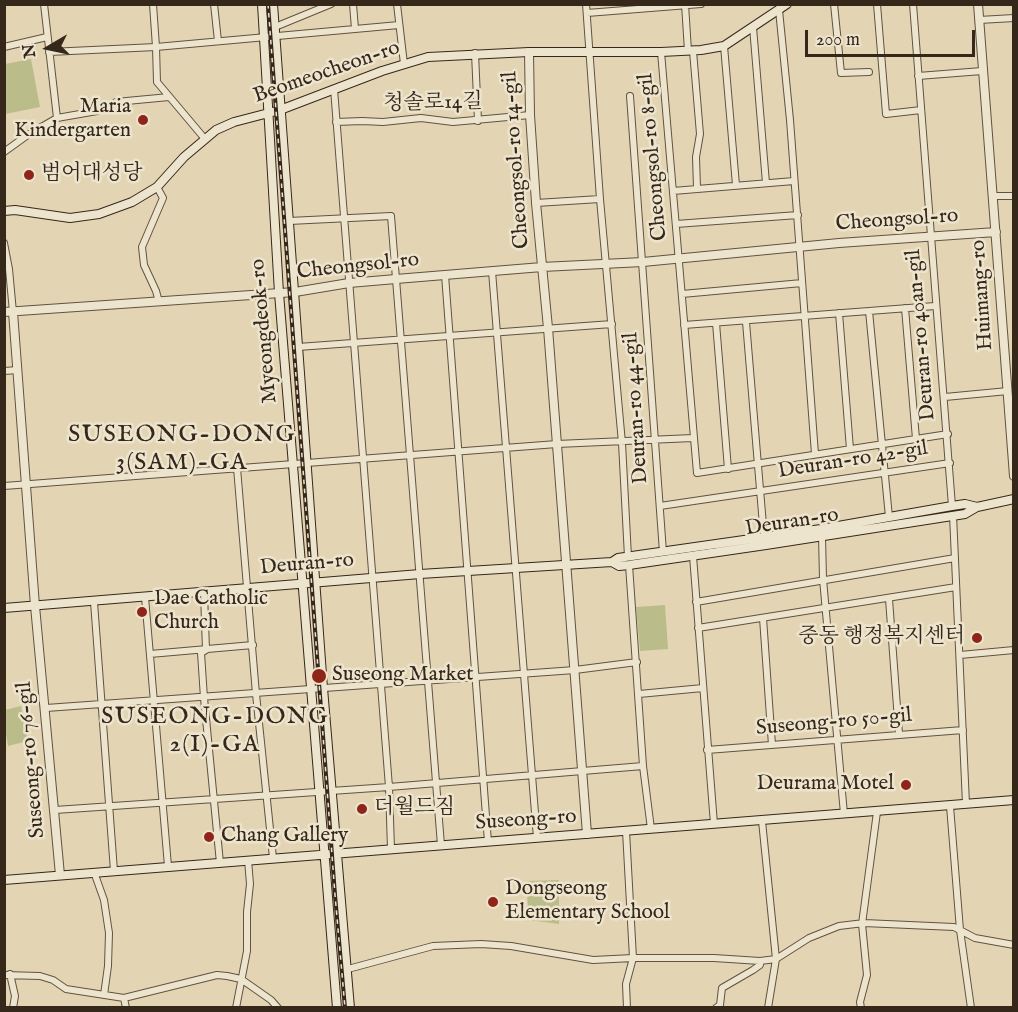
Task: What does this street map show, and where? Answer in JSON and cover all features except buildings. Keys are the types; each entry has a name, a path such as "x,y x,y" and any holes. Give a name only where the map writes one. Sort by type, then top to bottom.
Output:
{"main road":[{"name":"Myeongdeok-ro","path":"262,4 279,293 313,689 337,1008"},
{"name":"Myeongdeok-ro","path":"273,4 323,688 350,1008"},
{"name":"Beomeocheon-ro","path":"4,211 15,210 70,218 99,214 132,202 158,187 184,157 224,126 280,110 428,57 475,53 690,51 724,46 787,4"},
{"name":"Deuran-ro","path":"4,608 468,570 612,562 619,566 663,552 889,517 952,510 965,514 977,507 1014,499"},
{"name":"Deuran-ro","path":"629,561 693,556 822,536 952,510"},
{"name":"Suseong-ro","path":"4,880 1014,800"}],"street":[{"path":"44,4 57,118"},
{"path":"153,4 157,82 205,139"},
{"path":"214,4 218,41"},
{"path":"50,52 156,47 264,37 330,4"},
{"path":"397,4 404,64"},
{"path":"586,4 600,199 622,442 643,766 651,829"},
{"path":"587,13 701,4"},
{"path":"834,4 841,73 869,72"},
{"path":"877,4 886,114 921,110"},
{"name":"Deuran-ro 40an-gil","path":"693,438 697,473 948,434 935,306 913,4"},
{"name":"Huimang-ro","path":"978,4 982,71 1010,373 1008,391 1014,476"},
{"path":"685,5 700,134 696,157 697,188"},
{"path":"355,29 356,6"},
{"path":"779,10 798,215 816,454"},
{"path":"979,20 1014,18"},
{"path":"275,31 355,29 399,25"},
{"path":"753,27 766,183"},
{"path":"4,47 47,37"},
{"path":"724,46 736,185"},
{"name":"Cheongsol-ro 14-gil","path":"529,52 530,115 536,203 548,328 587,834"},
{"name":"Cheongsol-ro 8-gil","path":"661,52 680,259 693,438"},
{"path":"475,53 478,121"},
{"path":"918,76 982,71"},
{"path":"334,89 389,787 391,849"},
{"path":"630,96 643,262"},
{"path":"4,152 57,118 97,111 116,102 169,97"},
{"name":"청솔로14길","path":"336,122 383,122 421,118 441,122 478,121 530,115"},
{"path":"674,191 794,181"},
{"path":"158,187 163,198 141,247 144,265 159,302"},
{"path":"993,196 1014,196"},
{"path":"536,203 600,199"},
{"path":"676,224 798,215"},
{"path":"289,222 391,216 441,845"},
{"name":"Cheongsol-ro","path":"9,312 295,292 349,283 542,267 643,262 800,246 996,232"},
{"path":"4,243 9,268 9,312"},
{"name":"Deuran-ro 44-gil","path":"643,262 663,552"},
{"path":"492,271 522,674 537,838"},
{"path":"445,275 488,842"},
{"path":"682,294 802,283"},
{"path":"684,325 935,306"},
{"name":"Deuran-ro 40an-gil","path":"905,308 916,439"},
{"path":"869,311 889,517"},
{"name":"Suseong-ro 76-gil","path":"9,312 18,370 35,606 60,875"},
{"path":"839,313 850,448"},
{"name":"Deuran-ro 42-gil","path":"746,321 765,537"},
{"path":"716,323 728,469"},
{"path":"298,347 612,324"},
{"path":"4,371 18,370"},
{"path":"945,397 1008,391"},
{"path":"948,434 966,804"},
{"path":"4,486 557,444 693,438"},
{"name":"Deuran-ro 42-gil","path":"660,506 950,463"},
{"path":"237,468 256,694 273,858"},
{"path":"822,536 823,579 844,814"},
{"path":"693,556 714,824"},
{"path":"696,602 955,558"},
{"path":"698,628 956,587"},
{"path":"204,593 206,650"},
{"path":"145,597 168,866"},
{"path":"889,599 899,734"},
{"path":"94,602 114,871"},
{"path":"763,618 772,745"},
{"path":"150,654 253,645"},
{"path":"206,650 201,653 220,862"},
{"path":"960,655 1014,650"},
{"path":"46,708 575,670 637,662"},
{"path":"639,694 703,688"},
{"name":"Suseong-ro 50-gil","path":"707,750 963,730"},
{"path":"55,810 389,787 643,766"},
{"path":"950,806 960,930 971,1008"},
{"path":"861,1008 860,1002 867,975 862,924 877,812"},
{"path":"762,821 776,958 768,1008"},
{"path":"626,831 633,958 626,984 627,1008"},
{"path":"236,1008 246,951 250,884 248,860"},
{"path":"94,872 104,900 109,933 104,995"},
{"path":"348,969 433,946 481,944 511,946 593,960 714,958 760,961 776,958 809,938 839,926 862,924 954,927 975,938 1014,945"},
{"path":"716,1008 720,1005 722,988 753,970 760,965 760,961"},
{"path":"13,1008 15,996 7,974 40,976 53,980 66,989 124,998 217,975 241,979 271,1000 278,1008"},
{"path":"124,998 126,1008"}],"green space":[{"path":"31,59 40,107 5,114 5,64"},
{"path":"665,605 668,649 640,651 636,607"},
{"path":"21,706 28,741 8,746 5,710"},
{"path":"559,880 559,924 529,920 526,881"}],"railway":[{"path":"268,4 345,1008"}],"place":[{"name":"Maria Kindergarten","path":"143,120"},
{"name":"범어대성당","path":"29,175"},
{"name":"Dae Catholic Church","path":"142,612"},
{"name":"중동 행정복지센터","path":"977,638"},
{"name":"Suseong Market","path":"319,676"},
{"name":"Deurama Motel","path":"906,785"},
{"name":"더월드짐","path":"362,809"},
{"name":"Chang Gallery","path":"209,837"},
{"name":"Dongseong Elementary School","path":"493,902"}],"district":[{"name":"SUSEONG-DONG 3(SAM)-GA","path":"182,450"},
{"name":"SUSEONG-DONG 2(I)-GA","path":"215,732"}]}
